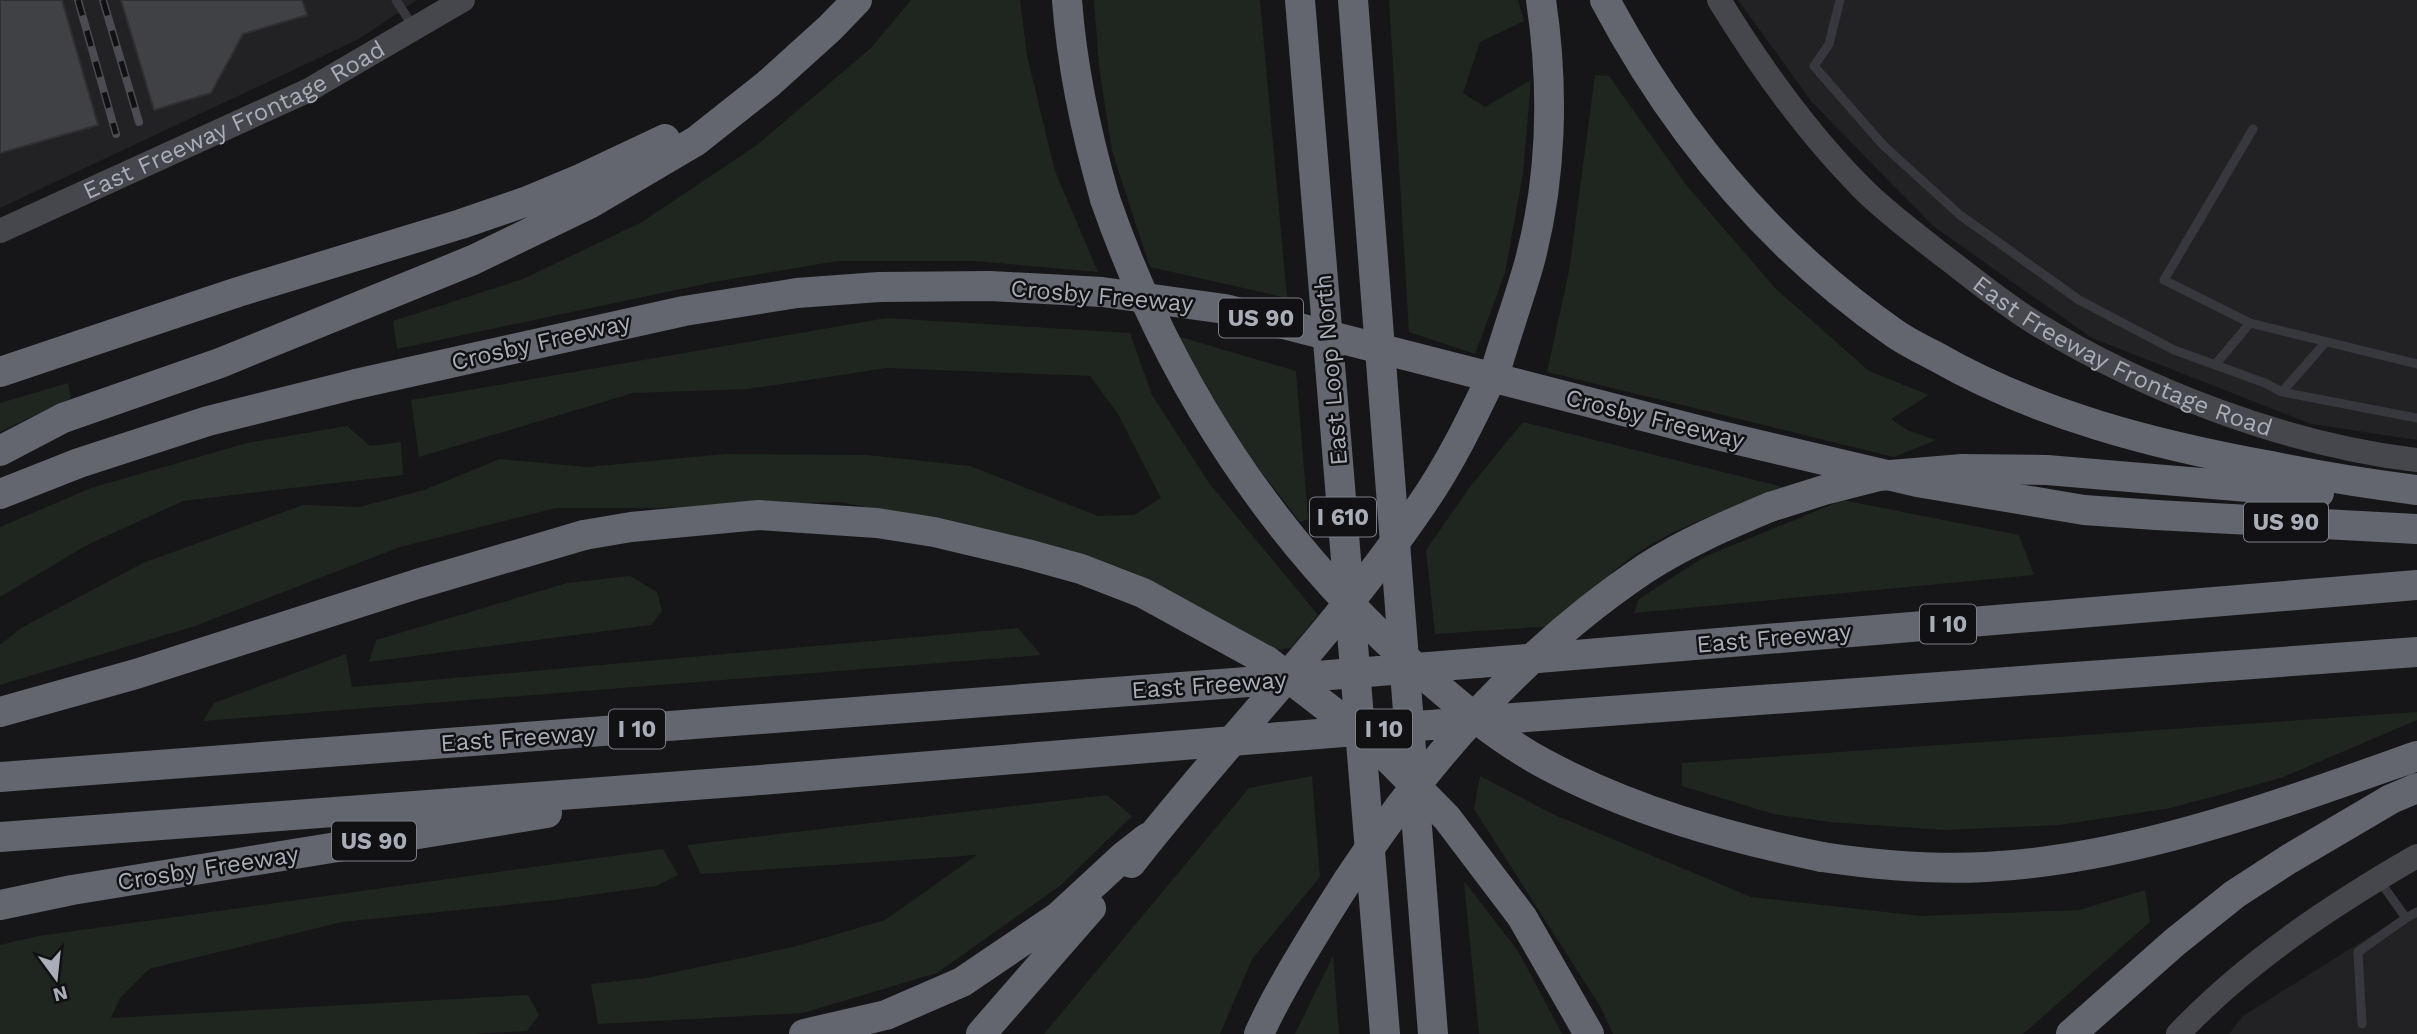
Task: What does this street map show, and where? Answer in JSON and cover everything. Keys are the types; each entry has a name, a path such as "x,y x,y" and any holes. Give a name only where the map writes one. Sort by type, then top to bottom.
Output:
{"highway":[{"path":"0,451 63,418 220,363 473,260 537,231 696,141 768,84 858,0"},
{"path":"1067,0 1078,95 1105,199 1130,269 1153,319 1179,372 1227,450 1319,570 1407,660 1511,744 1543,763 1604,792 1703,829 1822,857 1903,867 1986,867 2073,856 2205,826 2417,756"},
{"name":"East Loop North","path":"1300,0 1385,1034"},
{"name":"East Loop North","path":"1353,0 1433,1034"},
{"path":"981,1034 1127,860 1158,829 1267,702 1372,573 1421,506 1450,458 1497,366 1529,262 1542,193 1550,81 1541,0"},
{"path":"1605,0 1655,86 1678,120 1726,180 1770,229 1812,269 1895,334 1973,378 2059,413 2189,451 2417,490"},
{"path":"0,372 238,292 525,202 673,135 755,85 830,28"},
{"name":"Crosby Freeway","path":"0,494 79,463 208,421 356,384 684,311 797,293 879,287 990,286 1102,292 1225,309 1744,442 1917,482 2084,510 2417,529"},
{"path":"1259,1034 1300,957 1347,881 1424,775 1488,702 1575,622 1648,567 1702,536 1770,507 1824,490 1880,476 1962,469 2048,470 2417,500"},
{"path":"0,712 136,674 417,584 584,535 658,524 759,515 877,523 944,534 1081,569 1143,593 1267,661 1372,741 1447,818 1522,917 1589,1034"},
{"name":"East Freeway","path":"0,777 1274,680 2417,585"},
{"name":"I 10","path":"0,837 748,781 1487,720 2417,652"},
{"name":"Crosby Freeway","path":"0,905 72,890 748,781"},
{"path":"2071,1034 2175,942 2235,894 2391,799 2417,788"},
{"path":"804,1034 886,1015 962,982 1058,917 1127,860"}],"main road":[{"name":"East Freeway Frontage Road","path":"0,231 307,91 463,0"},
{"name":"East Freeway Frontage Road","path":"1719,0 1783,98 1860,186 1968,275 2035,323 2126,371 2211,409 2305,439 2417,460"},
{"path":"2178,1034 2244,975 2308,925 2378,878 2417,856"}],"lane":[{"path":"396,0 415,30"},
{"path":"1840,0 1829,44 1814,66 1883,145 1960,215 2079,300 2174,351 2265,383 2282,392 2417,418"},
{"path":"2253,129 2164,280 2250,323 2417,365"},
{"path":"2215,365 2250,323"},
{"path":"2282,392 2325,343"},
{"path":"2378,878 2406,918"},
{"path":"2362,1024 2358,953 2417,912"}],"shaded area":[{"path":"0,0 417,0 359,39 0,208"},
{"path":"911,0 1020,0 1027,56 1055,171 1098,272 975,261 837,261 714,282 397,349 393,321 523,279 642,222 757,145 871,48"},
{"path":"1094,0 1260,0 1287,298 1150,267 1112,151 1099,67"},
{"path":"1389,0 1518,0 1524,21 1480,42 1463,93 1485,107 1531,80 1523,173 1505,273 1475,354 1409,332"},
{"path":"1738,0 2417,0 2417,440 2311,424 2092,338 1933,226 1811,101"},
{"path":"1595,75 1609,76 1687,186 1776,289 1869,371 1929,395 1891,419 1907,430 1936,440 1894,457 1547,372 1569,271"},
{"path":"887,318 1130,333 1152,395 1209,483 1318,615 1291,648 1273,651 1121,568 990,531 840,502 656,508 556,508 400,547 195,626 0,685 0,645 21,628 143,563 303,505 359,507 424,490 500,459 587,467 725,454 867,455 970,466 1098,516 1134,515 1161,498 1118,414 1090,376 887,368 748,389 633,393 419,457 411,400"},
{"path":"1177,336 1296,371 1308,519 1300,522 1214,410"},
{"path":"68,383 71,398 0,432 0,403"},
{"path":"1523,422 1791,489 1701,520 1650,545 1612,572 1555,626 1435,634 1426,550 1470,487"},
{"path":"347,426 370,446 401,442 403,475 183,501 87,545 0,597 0,527 91,488 247,443"},
{"path":"1843,500 2019,535 2034,575 1634,613 1639,599 1704,557"},
{"path":"630,576 657,592 662,611 651,625 369,662 376,640 567,583"},
{"path":"1018,628 1041,655 203,721 214,703 346,654 352,687"},
{"path":"2417,712 2417,720 2281,778 2171,808 2059,825 1944,830 1830,822 1773,814 1682,786 1682,763"},
{"path":"1312,776 1320,877 1252,959 1220,1034 1044,1034 1249,788"},
{"path":"1480,776 1555,815 1751,897 1921,916 2079,910 2145,890 2150,922 2023,1034 1613,1034 1600,1006 1474,809"},
{"path":"1107,795 1132,816 1061,885 937,973 803,1013 598,1024 591,984 647,978 793,947 885,920 977,855 701,874 687,845"},
{"path":"663,849 678,875 656,886 555,900 342,922 149,969 120,998 111,1018 528,995 539,1015 527,1031 474,1034 0,1034 0,945 38,936"},
{"path":"1464,881 1518,951 1562,1034 1479,1034"},
{"path":"2417,907 2417,1034 2229,1034 2243,1016"},
{"path":"1333,956 1339,1034 1295,1034"}],"building":[{"path":"0,0 62,0 98,125 0,153"},
{"path":"121,0 302,0 307,15 243,34 211,93 154,110"}],"railway":[{"path":"78,0 116,134"},
{"path":"103,0 139,122"}]}
